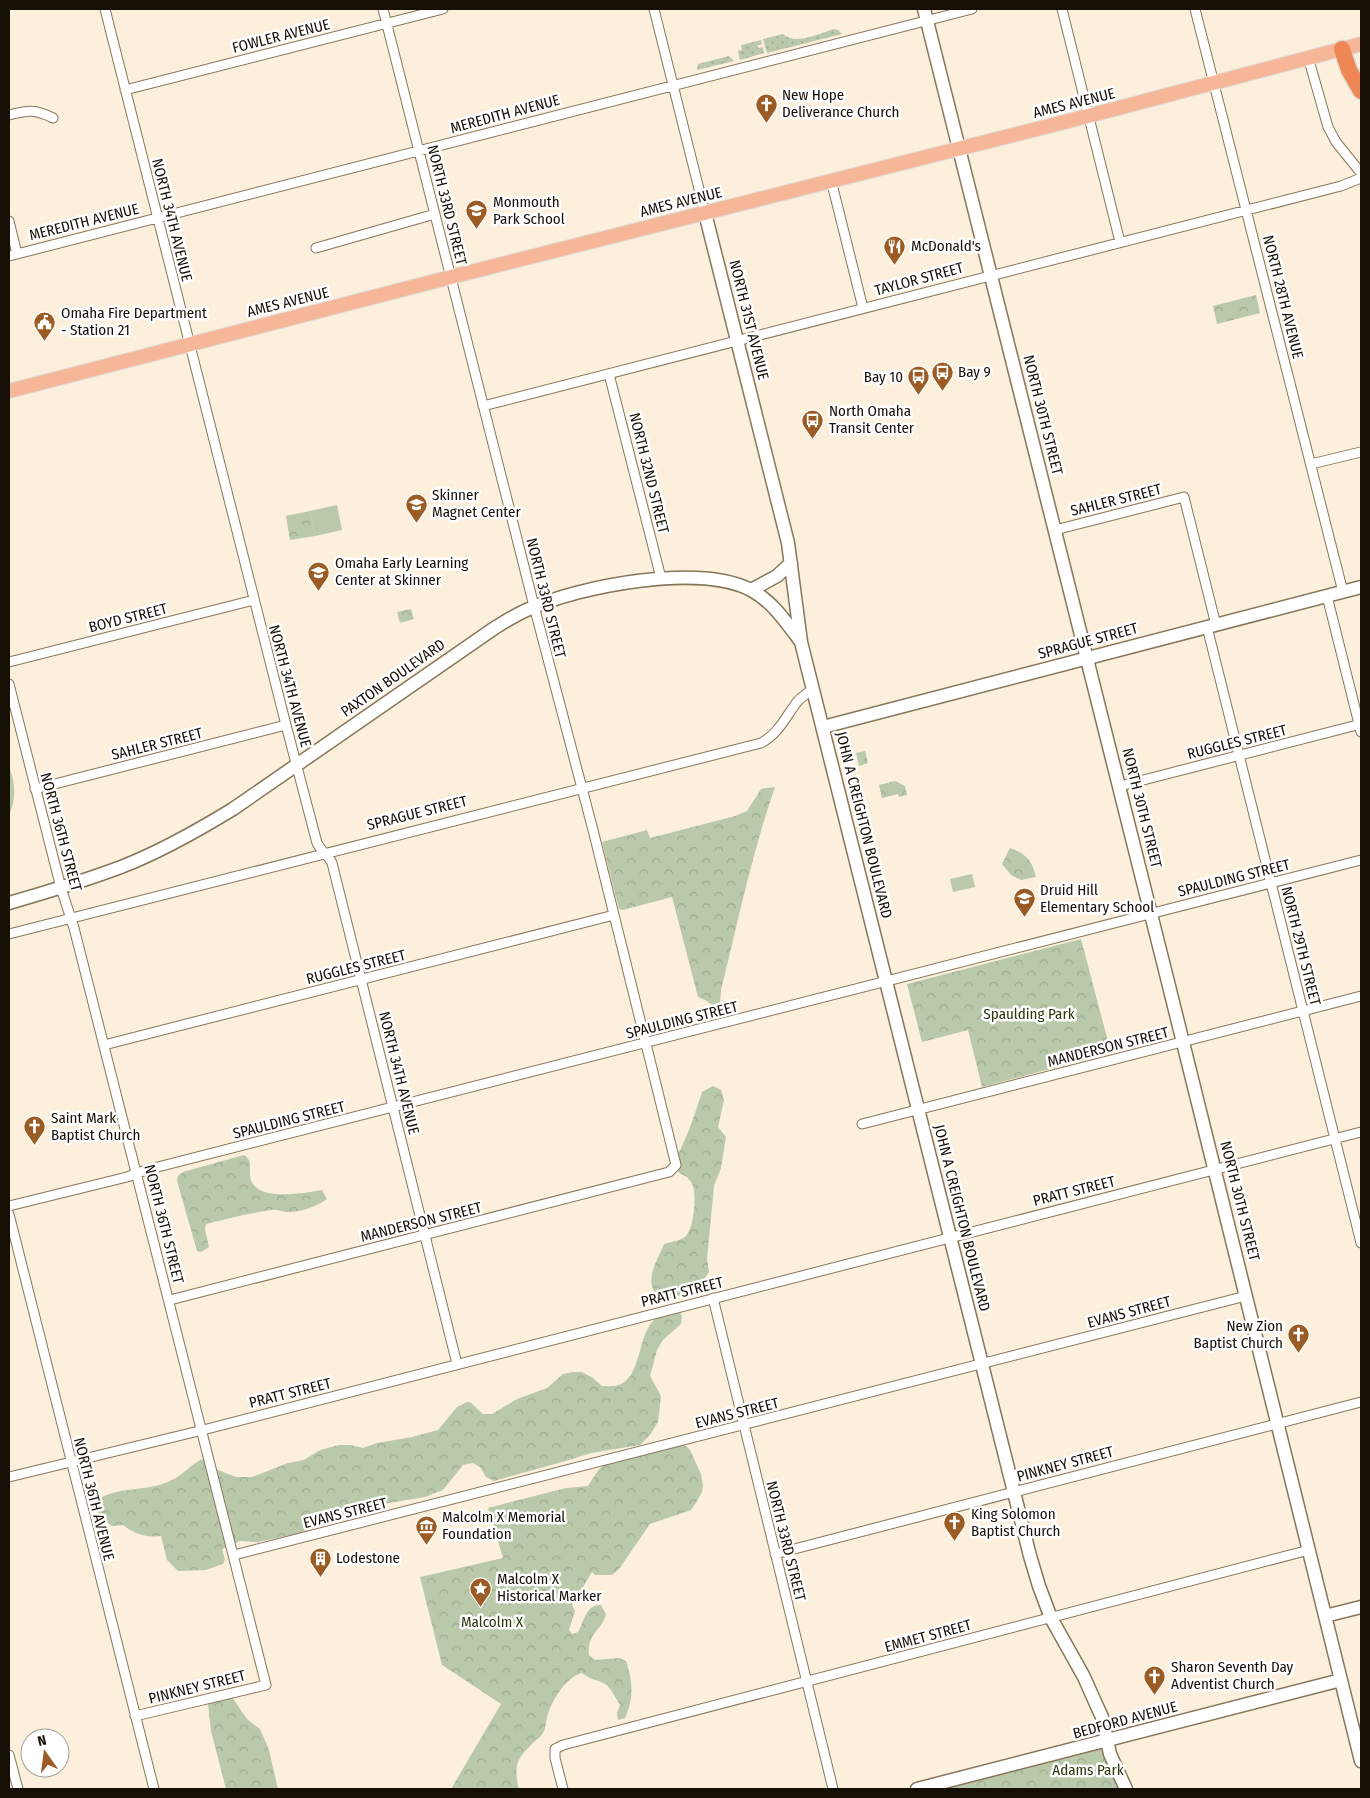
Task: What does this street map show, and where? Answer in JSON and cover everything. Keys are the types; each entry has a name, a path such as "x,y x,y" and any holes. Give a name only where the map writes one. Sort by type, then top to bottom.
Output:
{"highway":[{"path":"1342,49 1349,70 1361,91"}],"main road":[{"name":"AMES AVENUE","path":"9,392 705,212 1088,116 1361,44"}],"street":[{"name":"NORTH 34TH AVENUE","path":"105,9 296,765 317,843 332,863 457,1364"},
{"name":"NORTH 33RD STREET","path":"383,9 582,788 676,1165"},
{"name":"FOWLER AVENUE","path":"125,90 443,9"},
{"name":"NORTH 31ST AVENUE","path":"654,9 788,542 801,642"},
{"name":"MEREDITH AVENUE","path":"13,255 673,85 925,14 972,9"},
{"path":"1062,9 1120,242"},
{"name":"NORTH 28TH AVENUE","path":"1195,9 1343,592"},
{"name":"NORTH 30TH STREET","path":"925,14 1120,786 1361,1761"},
{"path":"1308,57 1328,127 1336,142 1361,173"},
{"path":"9,115 27,110 40,111 53,118"},
{"name":"TAYLOR STREET","path":"483,406 1341,186 1361,178"},
{"path":"831,180 863,308"},
{"path":"316,248 435,214"},
{"path":"9,222 13,255"},
{"name":"NORTH 32ND STREET","path":"610,374 661,578"},
{"path":"1311,464 1361,452"},
{"name":"SAHLER STREET","path":"1056,530 1184,497"},
{"name":"NORTH 29TH STREET","path":"1184,497 1239,756 1361,1243"},
{"path":"752,590 777,576 791,563"},
{"name":"PAXTON BOULEVARD","path":"9,903 61,888 122,866 178,841 233,809 478,639 512,617 534,606 573,594 620,584 661,578 707,579 726,582 752,590 781,616 801,642"},
{"name":"SPRAGUE STREET","path":"823,727 1361,587"},
{"path":"1327,596 1361,727"},
{"name":"BOYD STREET","path":"9,662 254,600"},
{"name":"JOHN A CREIGHTON BOULEVARD","path":"801,642 1035,1574 1051,1618 1093,1696 1102,1717 1114,1765 1126,1789"},
{"name":"NORTH 36TH STREET","path":"9,684 170,1300 266,1685"},
{"name":"SPRAGUE STREET","path":"9,934 761,743 774,735 798,700 813,689"},
{"name":"SAHLER STREET","path":"35,789 286,725"},
{"name":"RUGGLES STREET","path":"1120,786 1361,727"},
{"name":"SPAULDING STREET","path":"9,1206 1361,860"},
{"name":"RUGGLES STREET","path":"104,1046 614,915"},
{"name":"MANDERSON STREET","path":"862,1124 1361,996"},
{"name":"PRATT STREET","path":"9,1477 202,1430 1361,1132"},
{"name":"MANDERSON STREET","path":"170,1300 669,1172 676,1165"},
{"name":"NORTH 36TH AVENUE","path":"9,1214 154,1789"},
{"name":"EVANS STREET","path":"234,1556 1246,1296"},
{"name":"NORTH 33RD STREET","path":"713,1298 833,1789"},
{"name":"PINKNEY STREET","path":"776,1554 1361,1402"},
{"name":"EMMET STREET","path":"563,1789 555,1758 555,1749 563,1744 1309,1550"},
{"path":"1325,1616 1361,1607"},
{"name":"BEDFORD AVENUE","path":"917,1789 1341,1680"},
{"name":"PINKNEY STREET","path":"135,1716 266,1685"},
{"path":"9,1755 18,1789"}],"green space":[{"path":"834,29 842,34 767,53 763,39 783,34 794,39 801,39"},
{"path":"761,40 762,44 757,46 758,48 763,47 764,53 740,60 738,51 742,50 741,45"},
{"path":"729,56 734,61 697,70 698,64"},
{"path":"1256,295 1260,313 1217,324 1213,306"},
{"path":"337,505 342,530 315,536 310,511"},
{"path":"310,511 315,536 290,540 286,516"},
{"path":"411,609 414,619 400,623 397,612"},
{"path":"865,751 868,763 859,766 856,753"},
{"path":"9,767 14,791 13,804 9,816"},
{"path":"895,781 905,786 907,795 899,797 898,794 882,798 879,785"},
{"path":"775,787 759,837 746,888 721,990 720,1005 716,1008 698,997 672,897 623,910 619,909 602,842 647,830 650,838 735,816 747,811 761,789"},
{"path":"1010,848 1028,858 1036,877 1021,880 1011,875 1002,864"},
{"path":"972,874 975,887 953,892 950,879"},
{"name":"Spaulding Park","path":"1081,939 1111,1053 982,1087 968,1030 922,1042 907,984"},
{"path":"713,1086 721,1090 724,1100 718,1127 726,1137 721,1168 714,1186 707,1259 709,1272 695,1288 675,1297 662,1297 653,1289 651,1278 654,1266 664,1244 683,1238 688,1233 693,1219 695,1202 691,1182 678,1172 676,1158 688,1133 702,1092"},
{"path":"244,1155 250,1162 250,1176 253,1184 260,1190 269,1193 292,1194 322,1190 327,1199 303,1210 287,1212 272,1210 206,1224 205,1229 209,1247 201,1252 197,1251 177,1181 178,1176 183,1172"},
{"path":"680,1312 682,1317 681,1324 663,1340 657,1350 650,1376 661,1396 658,1422 650,1435 640,1445 591,1453 494,1481 486,1477 480,1467 473,1463 463,1465 443,1490 425,1497 359,1508 337,1519 321,1523 309,1531 258,1542 240,1541 222,1549 225,1560 223,1564 206,1570 178,1571 167,1560 161,1536 141,1535 123,1525 112,1526 102,1519 97,1510 100,1498 117,1492 152,1487 170,1481 202,1459 218,1470 236,1477 252,1477 288,1463 304,1460 320,1450 339,1445 363,1448 377,1443 438,1430 457,1407 467,1402 470,1402 483,1414 492,1414 517,1399 547,1388 563,1374 582,1372 602,1386 619,1385 628,1379 633,1371 653,1320 663,1314"},
{"name":"Malcolm X","path":"682,1445 690,1450 701,1474 703,1485 702,1492 691,1510 650,1524 619,1569 612,1575 595,1575 592,1572 572,1605 575,1611 569,1630 572,1634 578,1632 586,1614 592,1607 601,1605 606,1614 602,1624 590,1641 589,1655 595,1660 619,1658 626,1661 630,1676 631,1697 625,1718 618,1720 617,1713 620,1705 607,1686 582,1673 576,1675 557,1695 548,1714 545,1729 518,1762 516,1773 519,1789 451,1789 501,1704 442,1665 420,1577 503,1558 488,1508 566,1488 588,1486 599,1469 608,1463"},
{"path":"222,1697 232,1697 247,1719 260,1729 269,1750 278,1789 226,1789 211,1731 208,1704"},
{"name":"Adams Park","path":"1100,1748 1121,1789 936,1789"}],"place":[{"name":"New Hope Deliverance Church","path":"766,123"},
{"name":"Monmouth Park School","path":"477,230"},
{"name":"McDonald's","path":"895,265"},
{"name":"Omaha Fire Department - Station 21","path":"45,341"},
{"name":"Bay 9","path":"942,391"},
{"name":"Bay 10","path":"919,396"},
{"name":"North Omaha Transit Center","path":"813,439"},
{"name":"Skinner Magnet Center","path":"416,523"},
{"name":"Omaha Early Learning Center at Skinner","path":"319,591"},
{"name":"Druid Hill Elementary School","path":"1024,918"},
{"name":"Saint Mark Baptist Church","path":"35,1146"},
{"name":"New Zion Baptist Church","path":"1299,1354"},
{"name":"King Solomon Baptist Church","path":"955,1542"},
{"name":"Malcolm X Memorial Foundation","path":"426,1545"},
{"name":"Lodestone","path":"320,1577"},
{"name":"Malcolm X Historical Marker","path":"481,1607"},
{"name":"Sharon Seventh Day Adventist Church","path":"1155,1695"}]}
